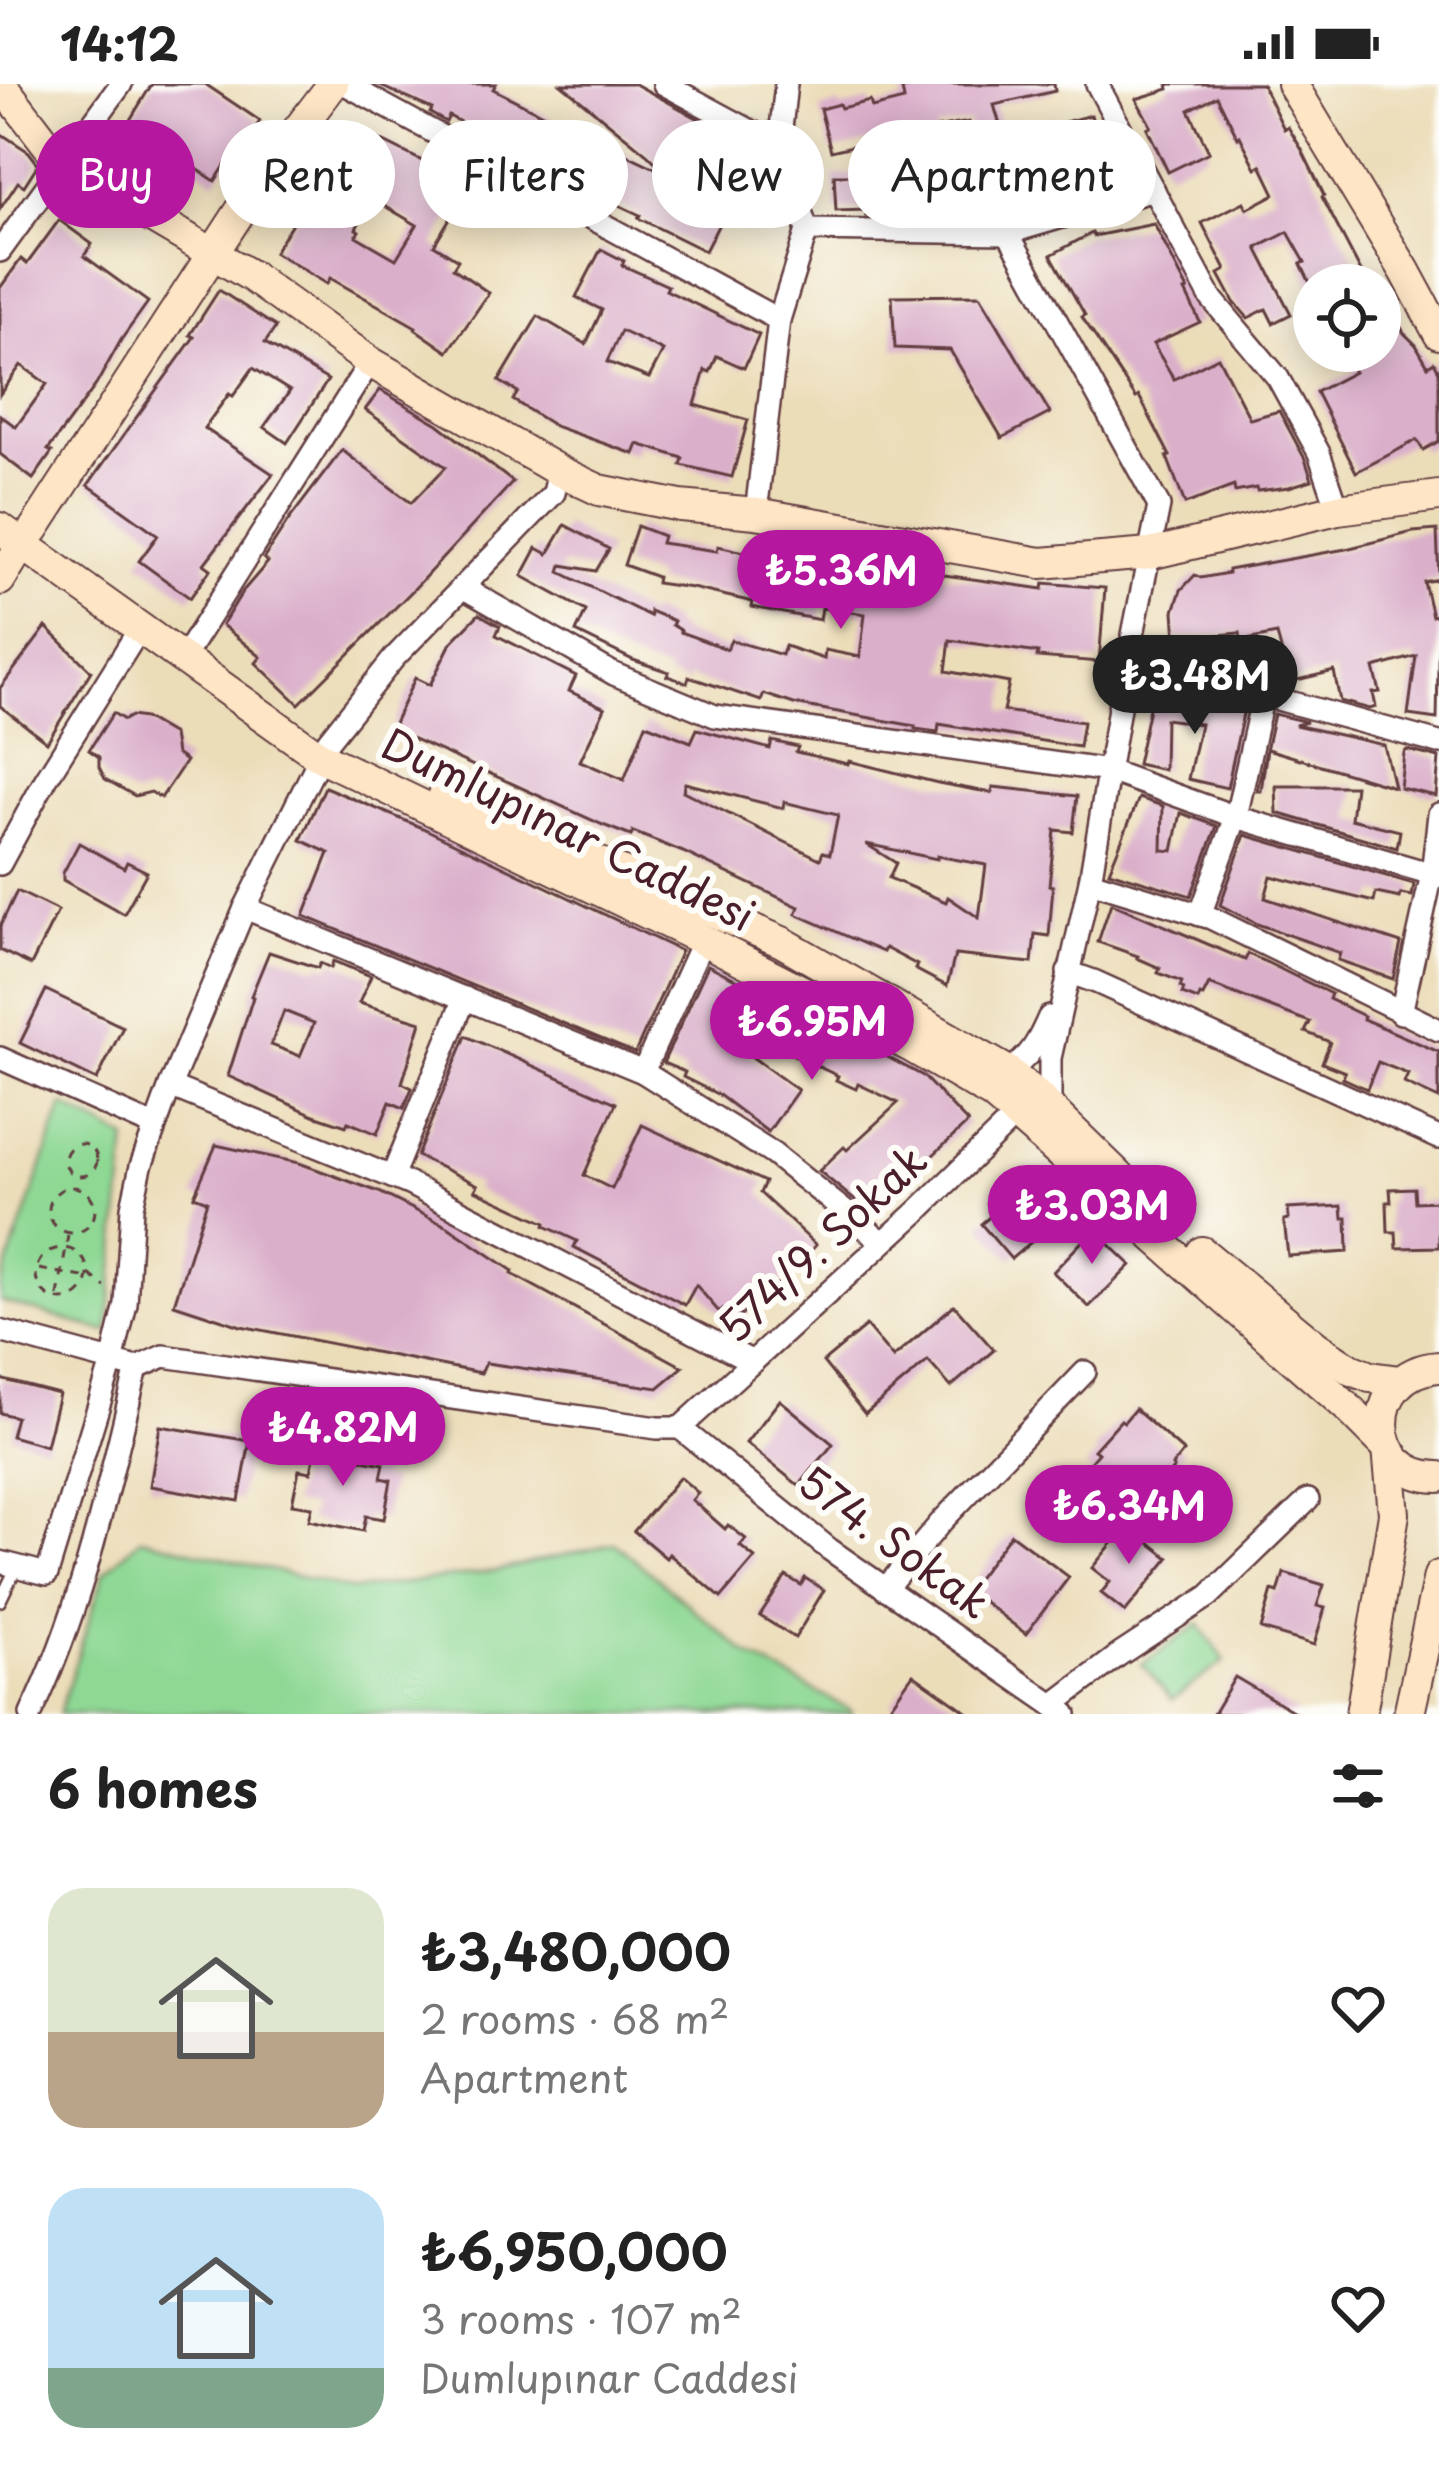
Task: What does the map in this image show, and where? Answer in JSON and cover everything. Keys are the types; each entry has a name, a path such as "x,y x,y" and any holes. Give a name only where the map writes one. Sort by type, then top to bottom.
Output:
{"street":[{"path":"1,84 36,130"},
{"path":"95,120 121,84"},
{"path":"0,580 19,534 268,170 333,84"},
{"path":"345,84 779,320"},
{"path":"664,84 730,120"},
{"path":"781,120 786,84"},
{"path":"1097,84 1116,120"},
{"path":"1292,84 1439,334"},
{"path":"1156,194 1211,298 1278,378 1318,453 1338,509"},
{"path":"0,251 36,202"},
{"path":"170,228 251,276 370,362 599,490 1041,563 1150,554 1338,509 1435,493"},
{"path":"756,513 779,320 807,230 1008,233 1025,228"},
{"path":"1008,233 1159,506 1048,1082 1049,1100 1061,1122"},
{"path":"1405,271 1439,312"},
{"path":"192,644 370,362"},
{"path":"47,1574 112,1362 128,1292 132,1207 141,1166 245,908 323,749 394,658 554,494 559,471"},
{"path":"0,503 19,534 192,644 323,749"},
{"name":"Dumlupınar Caddesi","path":"19,534 140,628 323,749 913,1048 992,1094 1346,1406 1398,1462 1412,1472 1439,1477"},
{"path":"462,587 614,674 715,716 1109,771 1236,817 1436,875"},
{"path":"0,864 46,779 140,628"},
{"path":"1123,684 1247,670 1263,694 1439,742"},
{"path":"1200,915 1236,817 1263,694"},
{"name":"Dumlupınar Caddesi","path":"323,749 387,770 782,942 1006,1071 1178,1233 1317,1347 1350,1369 1400,1381"},
{"path":"1402,1012 1436,875 1439,814"},
{"path":"1090,881 1200,915 1439,1030"},
{"path":"245,908 644,1072 773,1154 884,1242"},
{"path":"644,1072 703,940"},
{"path":"1006,1071 1019,1065 1037,1045 1068,972"},
{"path":"1068,972 1439,1138"},
{"path":"392,1177 465,998"},
{"path":"0,1058 155,1127"},
{"path":"170,1086 392,1177 753,1362"},
{"name":"574/9. Sokak","path":"680,1428 884,1242 1014,1113"},
{"path":"0,1330 137,1368 164,1356 680,1428"},
{"path":"1361,1714 1394,1514 1382,1412 1400,1381 1437,1366"},
{"path":"31,1714 81,1585 137,1368"},
{"path":"885,1589 942,1521 1085,1372"},
{"name":"574. Sokak","path":"680,1428 829,1549 1060,1710"},
{"path":"1060,1710 1119,1655 1209,1596 1308,1499"},
{"path":"9,1564 81,1585"},
{"path":"1409,1714 1439,1576"}],"lane":[{"path":"0,1601 9,1564"}],"path":[{"path":"88,1145 96,1153 96,1168 78,1176 68,1170 66,1155 72,1146 88,1145"},
{"path":"75,1188 78,1176"},
{"path":"75,1188 91,1197 95,1212 89,1226 68,1233 50,1220 49,1205 57,1192 75,1188"},
{"path":"57,1300 68,1233"},
{"path":"67,1249 82,1257 88,1278 78,1295 57,1300 40,1288 37,1268 50,1251 67,1249"},
{"path":"37,1268 88,1278"}],"green space":[{"path":"63,1105 127,1139 108,1332 0,1301 0,1288"},
{"path":"141,1538 353,1590 496,1571 615,1543 747,1654 852,1714 59,1714 104,1573"},
{"path":"1199,1624 1225,1661 1172,1700 1142,1664"}],"building":[{"path":"152,84 205,84 259,120 219,120 215,181 195,168 195,120 130,120"},
{"path":"376,84 496,84 493,89 554,120 456,120 449,116 442,120 430,113 432,109"},
{"path":"561,84 635,84 701,120 652,120 652,159 628,139 628,120 605,120"},
{"path":"926,84 1054,84 1055,91 994,105 999,120 848,120 848,147 831,151 820,109 870,101 872,108 904,100 902,89"},
{"path":"1168,84 1262,84 1284,129 1288,127 1302,150 1357,264 1301,264 1305,262 1288,232 1257,248 1291,314 1273,323 1266,309 1248,318 1219,274 1226,270 1202,223 1244,202 1247,209 1275,194 1217,96 1189,110 1209,152 1168,172 1156,147 1156,120 1148,120 1136,99 1169,89"},
{"path":"0,133 29,152 36,167 24,186 18,182 0,209"},
{"path":"395,148 419,160 419,228 444,228 434,245 458,260 453,268 489,293 448,352 416,327 274,252 289,228 356,228 356,236 396,259 417,225 395,212"},
{"path":"628,155 652,167 652,225 628,209"},
{"path":"834,175 848,175 848,211 836,211"},
{"path":"53,228 70,228 92,244 84,256 148,302 33,479 0,454 0,415 16,427 47,384 21,365 0,394 0,288 21,259 27,264"},
{"path":"658,228 717,228 705,251"},
{"path":"1156,228 1200,322 1153,344 1174,379 1218,357 1250,419 1279,411 1312,480 1257,491 1235,492 1234,486 1185,504 1170,456 1139,396 1136,398 1082,317 1051,255 1094,236"},
{"path":"601,249 624,261 622,265 668,286 666,290 759,335 744,368 717,356 710,372 705,370 695,405 748,420 732,477 681,465 683,458 638,444 634,454 554,426 513,400 518,392 499,381 538,316 586,344 602,310 576,297","holes":["621,331 663,351 649,378 607,362"]},
{"path":"219,290 276,327 265,343 328,380 287,443 264,427 290,391 253,368 204,428 273,474 204,564 211,569 190,598 139,561 158,535 88,485 194,337 190,335"},
{"path":"980,295 1050,413 1002,438 950,350 895,348 892,296"},
{"path":"1401,327 1428,366 1434,362 1439,371 1439,441 1423,450 1417,440 1356,472 1316,392 1354,372 1401,372"},
{"path":"380,390 438,424 513,482 299,704 256,663 261,657 222,625 268,562 264,558 288,521 342,450 411,503 446,467 365,410"},
{"path":"565,525 609,549 596,571 562,565 560,572 650,616 650,611 674,621 672,625 680,632 727,649 731,640 782,655 785,646 824,659 825,650 860,657 865,614 822,608 820,620 656,583 657,577 624,565 637,526 663,536 661,543 717,551 718,546 762,556 763,549 871,572 873,565 1043,589 1044,583 1105,588 1099,662 1037,657 1038,653 950,640 946,671 1009,683 1003,711 1083,722 1079,747 939,724 938,732 915,729 764,694 761,701 689,677 687,683 667,676 669,672 576,632 586,611 522,576 537,548 548,554"},
{"path":"1437,530 1439,579 1424,582 1432,616 1439,614 1437,719 1408,715 1416,656 1374,668 1380,692 1373,693 1376,707 1370,709 1340,701 1334,671 1289,682 1277,634 1241,641 1240,633 1176,639 1174,611 1181,590 1195,575 1228,573"},
{"path":"479,614 500,626 496,635 576,676 569,691 605,708 580,761 624,780 646,724 691,742 697,729 770,749 772,741 798,747 796,752 992,793 993,787 1077,796 1073,832 1055,830 1049,936 1035,934 1032,963 955,955 947,986 885,948 883,952 796,914 799,907 683,852 603,825 399,732 394,723 415,678 430,685 451,643","holes":["685,783 783,808 784,802 838,815 830,854 823,852 820,859 777,838 683,791","866,844 986,865 979,918 948,897 946,902 889,878 896,863"]},
{"path":"46,627 91,671 47,742 0,706 0,688"},
{"path":"1169,696 1244,709 1227,788 1188,779 1200,724 1165,719 1164,770 1137,764 1151,699 1169,702"},
{"path":"113,713 124,720 144,718 173,735 176,754 186,761 161,798 151,792 135,796 105,779 99,757 89,750"},
{"path":"1274,714 1307,722 1295,725 1384,745 1394,787 1267,749 1261,791 1257,791"},
{"path":"1407,750 1439,758 1436,796 1400,788"},
{"path":"1276,786 1355,786 1351,819 1400,831 1397,848 1277,813"},
{"path":"325,787 423,828 681,951 635,1053 304,916 329,853 301,840"},
{"path":"1139,798 1163,806 1162,850 1173,851 1181,813 1217,826 1191,896 1109,871"},
{"path":"1245,835 1414,884 1412,896 1376,893 1374,902 1271,876 1265,898 1401,943 1393,979 1338,960 1340,953 1260,925 1220,905"},
{"path":"79,843 124,868 127,862 147,872 124,914 63,880"},
{"path":"17,891 58,911 31,965 0,950 0,926"},
{"path":"1111,903 1245,960 1248,954 1266,962 1331,994 1329,999 1363,1019 1439,1052 1439,1099 1404,1083 1408,1074 1378,1062 1367,1089 1343,1078 1345,1072 1322,1063 1330,1042 1305,1032 1310,1022 1209,984 1198,1000 1182,994 1182,982 1158,973 1160,968 1098,942"},
{"path":"269,952 318,968 320,963 331,968 333,961 371,976 359,1003 421,1022 402,1083 412,1088 404,1108 390,1102 377,1134 314,1115 228,1076","holes":["284,1011 314,1023 300,1056 271,1045"]},
{"path":"708,965 923,1076 968,1123 870,1213 819,1171 898,1103 858,1084 856,1089 836,1080 838,1076 722,1021 716,1031 798,1090 768,1132 719,1095 683,1077 685,1072 663,1063"},
{"path":"46,990 123,1027 97,1080 20,1043"},
{"path":"466,1036 616,1103 584,1175 612,1189 642,1125 765,1182 760,1193 816,1245 734,1322 696,1285 685,1305 574,1247 577,1241 546,1223 475,1190 478,1185 417,1156"},
{"path":"216,1145 299,1163 379,1192 448,1227 512,1274 683,1367 658,1388 486,1363 481,1373 241,1326 174,1304 207,1201 194,1196"},
{"path":"1031,1182 1061,1217 1011,1259 981,1224"},
{"path":"1414,1188 1415,1202 1439,1201 1439,1247 1397,1248 1396,1232 1388,1232 1390,1189"},
{"path":"1342,1206 1348,1252 1288,1256 1284,1220 1289,1219 1288,1209"},
{"path":"1098,1225 1109,1236 1105,1240 1131,1265 1089,1307 1053,1272"},
{"path":"954,1305 994,1350 951,1387 928,1361 865,1414 823,1362 866,1326 893,1358"},
{"path":"0,1379 59,1394 46,1446 11,1436 16,1417 0,1413"},
{"path":"780,1400 833,1444 799,1486 746,1443"},
{"path":"1135,1409 1184,1452 1148,1498 1145,1495 1133,1508 1086,1467 1098,1453 1094,1450"},
{"path":"160,1426 250,1441 239,1501 150,1486"},
{"path":"340,1446 361,1450 362,1460 384,1464 381,1478 391,1480 384,1519 366,1516 363,1531 309,1520 312,1507 292,1504 299,1470 311,1472 315,1452 338,1456"},
{"path":"680,1477 698,1493 692,1500 725,1529 728,1525 746,1539 740,1546 755,1558 721,1598 634,1531"},
{"path":"1127,1525 1169,1558 1125,1612 1101,1593 1110,1582 1092,1568"},
{"path":"1011,1534 1069,1577 1026,1634 968,1590"},
{"path":"1284,1573 1324,1585 1317,1606 1325,1608 1314,1645 1261,1629 1272,1591 1278,1593"},
{"path":"786,1576 801,1585 805,1578 824,1590 795,1638 760,1616"},
{"path":"913,1674 970,1714 904,1714 891,1705"},
{"path":"1235,1677 1298,1714 1213,1714"}]}
